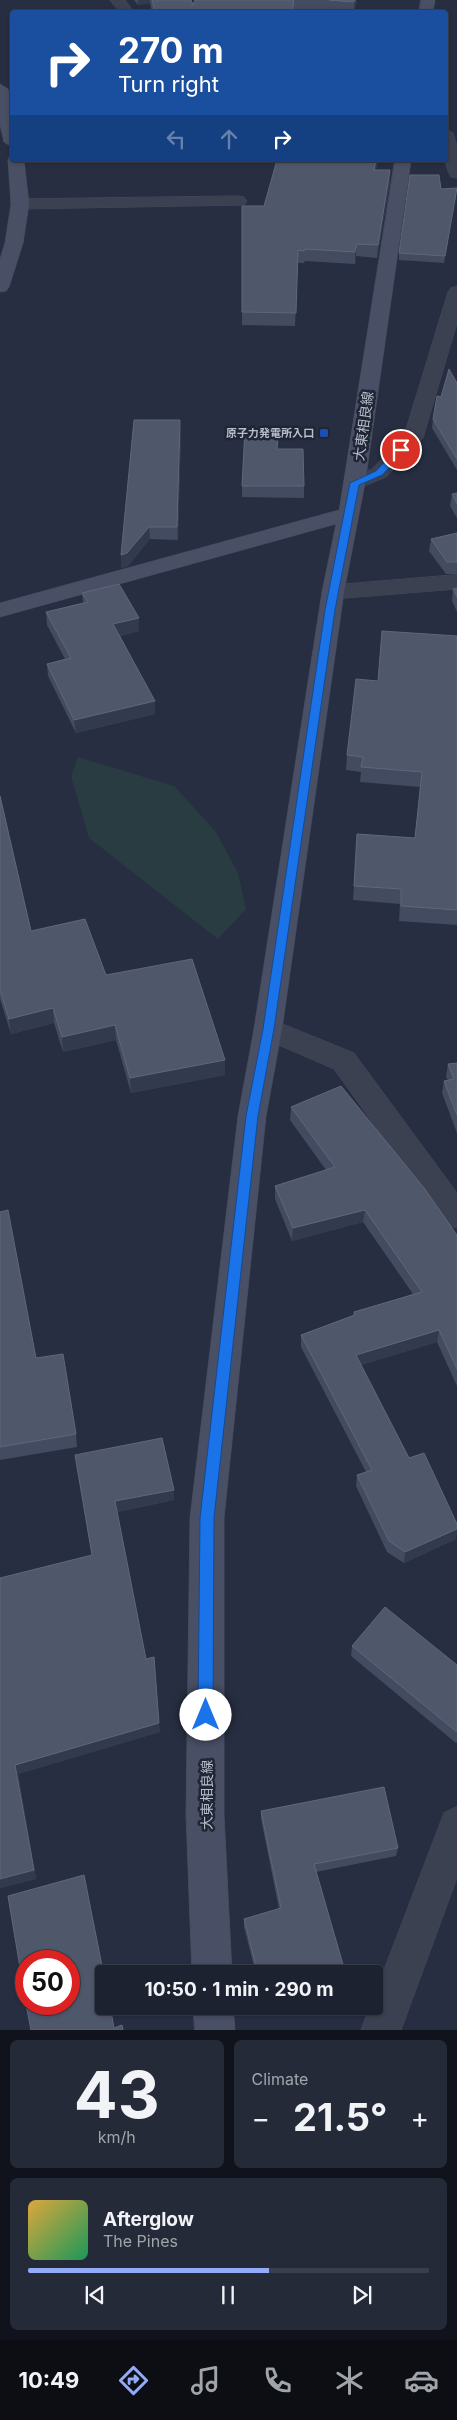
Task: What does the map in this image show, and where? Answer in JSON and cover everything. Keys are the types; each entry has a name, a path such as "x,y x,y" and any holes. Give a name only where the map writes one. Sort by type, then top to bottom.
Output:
{"main road":[{"path":"0,89 10,133"},
{"path":"0,287 14,243 20,204 16,162"},
{"name":"大東相良線","path":"212,1965 205,1814 207,1518 252,1116 268,1029 333,592 355,483 403,162"},
{"path":"0,610 349,514"},
{"path":"214,2015 215,2030"}],"street":[{"path":"117,0 125,10"},
{"path":"448,143 457,173"},
{"path":"20,204 238,201"},
{"path":"355,483 379,473 413,438 457,292"},
{"path":"333,592 457,582"},
{"path":"268,1029 344,1061 457,1216"},
{"path":"382,2030 457,1826"}],"shaded area":[{"path":"78,757 174,786 216,832 238,873 246,909 218,939 89,838 71,776"}],"building":[{"path":"152,0 191,0 193,5 195,0 294,0 292,10 154,10"},
{"path":"329,0 355,0 354,2"},
{"path":"276,162 376,162 374,170 390,170 378,245 357,244 355,252 298,250 296,313 242,312 242,206 264,206"},
{"path":"410,175 439,175 441,189 457,188 445,256 399,253"},
{"path":"449,369 457,383 457,459 433,419 437,396 441,397"},
{"path":"134,420 180,420 177,527 149,527 127,553 121,555"},
{"path":"245,428 279,429 277,449 303,449 304,486 242,486"},
{"path":"457,493 457,504 452,494"},
{"path":"457,533 457,562 447,562 431,539"},
{"path":"119,584 139,618 113,624 155,701 74,720 47,664 71,658 46,612 88,602 82,593"},
{"path":"457,588 457,597 453,589"},
{"path":"382,631 457,636 457,910 401,906 401,889 354,886 357,834 415,838 422,772 361,767 363,757 347,755 356,679 378,681"},
{"path":"0,796 31,931 85,919 106,975 192,959 225,1060 130,1078 115,1025 62,1037 53,1008 9,1019 0,990"},
{"path":"457,1063 457,1115 444,1081 454,1079 448,1064"},
{"path":"341,1086 424,1188 457,1235 457,1369 439,1330 356,1355 409,1458 424,1453 457,1524 457,1529 405,1552 389,1541 357,1475 372,1470 301,1335 355,1315 354,1312 422,1292 365,1210 293,1228 275,1186 335,1167 291,1107"},
{"path":"8,1210 36,1358 63,1354 76,1434 0,1447 0,1212"},
{"path":"162,1438 174,1490 115,1501 146,1659 154,1657 159,1723 15,1765 34,1870 0,1879 0,1578 92,1555 75,1455"},
{"path":"385,1607 457,1665 457,1732 352,1646"},
{"path":"384,1787 398,1848 314,1864 343,1965 256,1965 244,1919 281,1908 261,1811"},
{"path":"84,1875 102,1965 95,1965 95,2015 112,2015 114,2028 122,2025 123,2030 31,2030 28,2015 80,2015 80,1950 17,1950 8,1896"}],"place":[{"name":"原子力発電所入口","path":"324,433"}],"route":[{"path":"206,1715 207,1518 252,1116 268,1029 330,610 355,483 379,473 401,450"}]}
